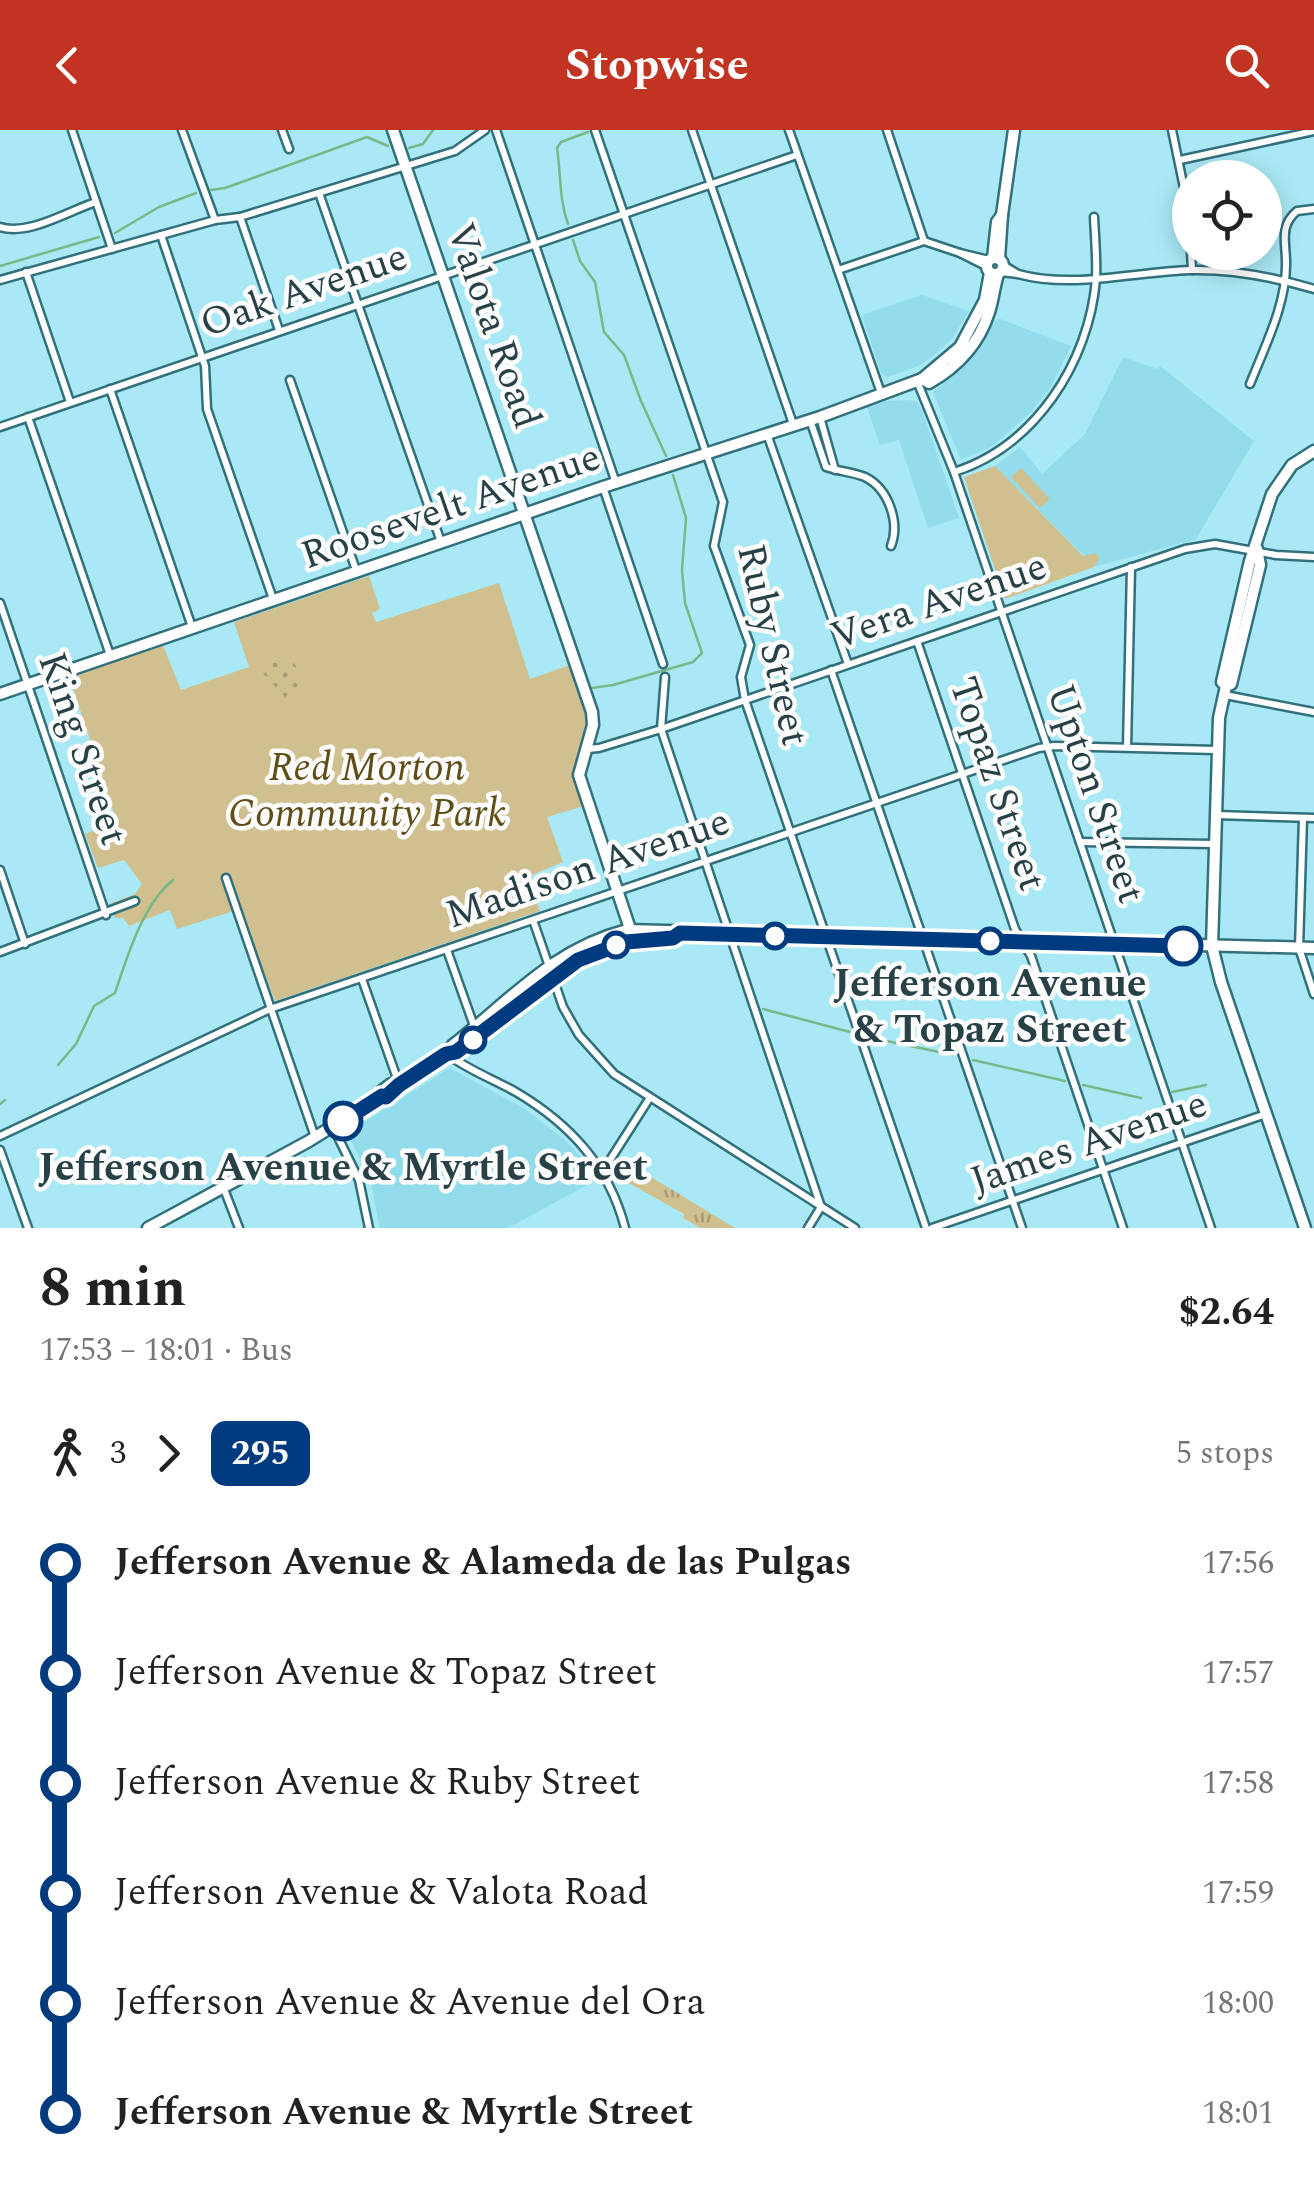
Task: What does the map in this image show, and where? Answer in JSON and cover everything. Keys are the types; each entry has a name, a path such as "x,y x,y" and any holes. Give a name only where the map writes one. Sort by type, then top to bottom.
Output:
{"main road":[{"name":"Valota Road","path":"393,130 592,712 593,725 579,775 633,935"},
{"name":"Roosevelt Avenue","path":"0,694 616,482 815,419 919,380 960,347 985,300 995,266 1014,130"},
{"path":"1305,1228 1217,972 1212,946 1216,750 1225,691 1231,684 1260,566 1257,549 1276,484 1292,465 1314,451"},
{"path":"148,1228 386,1097 446,1054 549,965 576,947 633,935 673,938 680,933 1314,948"},
{"path":"446,1054 456,1052 578,960 633,935"}],"street":[{"path":"72,130 112,249"},
{"path":"182,130 215,220"},
{"path":"282,130 289,149"},
{"path":"0,280 319,193 455,150 485,130"},
{"path":"496,130 616,482"},
{"name":"Ruby Street","path":"595,130 723,502 714,546 750,645 740,677 745,700 929,1228"},
{"path":"692,130 793,424"},
{"path":"789,130 881,393"},
{"path":"887,130 924,241"},
{"path":"1172,130 1180,160 1314,132"},
{"name":"Oak Avenue","path":"0,426 797,155"},
{"path":"319,193 442,543"},
{"path":"0,227 29,227 96,202"},
{"path":"1250,384 1284,280 1286,224 1297,211 1314,209"},
{"path":"240,217 279,330"},
{"path":"954,472 988,459 1009,444 1053,398 1086,326 1096,277 1094,218"},
{"path":"160,235 202,357 208,387 207,409 274,599"},
{"path":"838,270 924,241 1039,279 1192,270 1284,280 1314,289"},
{"path":"26,272 70,402"},
{"path":"290,380 356,570"},
{"name":"Upton Street","path":"919,380 954,472 1211,1228"},
{"path":"110,389 192,627"},
{"path":"28,417 110,656"},
{"path":"815,419 826,467 864,477 884,495 895,526 891,546"},
{"path":"767,433 848,664"},
{"path":"603,487 664,664"},
{"name":"Vera Avenue","path":"587,748 599,748 745,700 1185,549 1215,544 1314,557"},
{"path":"1127,748 1131,567"},
{"name":"King Street","path":"0,603 106,915"},
{"name":"Topaz Street","path":"917,641 1015,929 1031,956 1123,1228"},
{"path":"831,670 1022,1228"},
{"path":"665,677 660,728 821,1207"},
{"path":"1225,691 1314,712"},
{"name":"Madison Avenue","path":"0,1136 270,1009 1047,746 1216,750"},
{"path":"1214,815 1314,818"},
{"path":"1303,818 1300,948 1314,994"},
{"path":"1080,842 1214,844"},
{"path":"0,870 25,944"},
{"path":"226,878 315,1138"},
{"path":"0,952 135,902"},
{"path":"533,920 563,1007 579,1036 614,1074 855,1228"},
{"path":"447,950 475,1028"},
{"path":"362,979 399,1085"},
{"path":"446,1054 524,1097 561,1123 603,1170 625,1228"},
{"path":"603,1170 649,1099"},
{"name":"James Avenue","path":"929,1228 1266,1114"},
{"path":"334,1127 359,1180 369,1228"},
{"path":"0,1150 28,1228"},
{"path":"224,1188 240,1228"},
{"path":"808,1228 821,1207"}],"shaded area":[{"path":"922,295 969,311 952,339 937,353 918,366 887,377 881,373 862,315"},
{"path":"994,320 1071,346 1051,387 1031,412 993,446 961,460 933,392 961,369 987,336"},
{"path":"1123,357 1158,369 1160,366 1254,441 1196,539 1094,567 1099,560 1084,556 995,466 1020,447 1042,474 1085,434"},
{"path":"917,402 922,410 959,518 928,528 899,440 880,445 867,407"},
{"path":"450,1068 525,1109 568,1143 600,1178 508,1228 380,1228 370,1179 347,1133"}],"green space":[{"path":"995,466 1083,556 1097,553 1099,560 1094,567 1005,599 964,477"},
{"path":"1021,468 1050,499 1040,508 1011,477"},
{"name":"Red Morton Community Park","path":"369,576 380,609 372,613 376,622 499,583 530,679 570,665 588,719 575,780 584,806 547,817 563,862 527,877 540,911 275,1001 240,909 177,929 170,910 129,926 123,918 115,918 109,904 135,894 142,884 124,860 98,868 85,834 117,822 68,673 162,643 181,690 249,667 234,622"},
{"path":"289,656 306,681 285,697 257,667"},
{"path":"623,1160 735,1228 700,1228 683,1218 684,1214 616,1176"}],"waterway":[{"path":"409,148 423,144 433,130"},
{"path":"568,224 557,148 561,142 588,132"},
{"path":"211,190 367,137 388,146"},
{"path":"115,233 159,207 196,193"},
{"path":"0,266 99,237"},
{"path":"573,240 580,261 595,282 604,332 624,355 666,456"},
{"path":"592,688 693,662 702,653 685,603 682,570 686,518 673,475"},
{"path":"58,1065 76,1044 94,1006 115,993 145,917 173,880"},
{"path":"763,1009 850,1032"},
{"path":"868,1037 953,1055"},
{"path":"973,1060 1065,1081"},
{"path":"1083,1085 1141,1098"},
{"path":"1172,1092 1206,1085"},
{"path":"0,1104 5,1100"}],"bus line":[{"name":"295","path":"343,1121 396,1091 399,1085 446,1054 456,1052 578,960 626,942 673,938 680,933 1183,946"}],"place":[{"name":"Jefferson Avenue & Topaz Street","path":"990,941"},
{"name":"Jefferson Avenue & Myrtle Street","path":"343,1121"}]}
